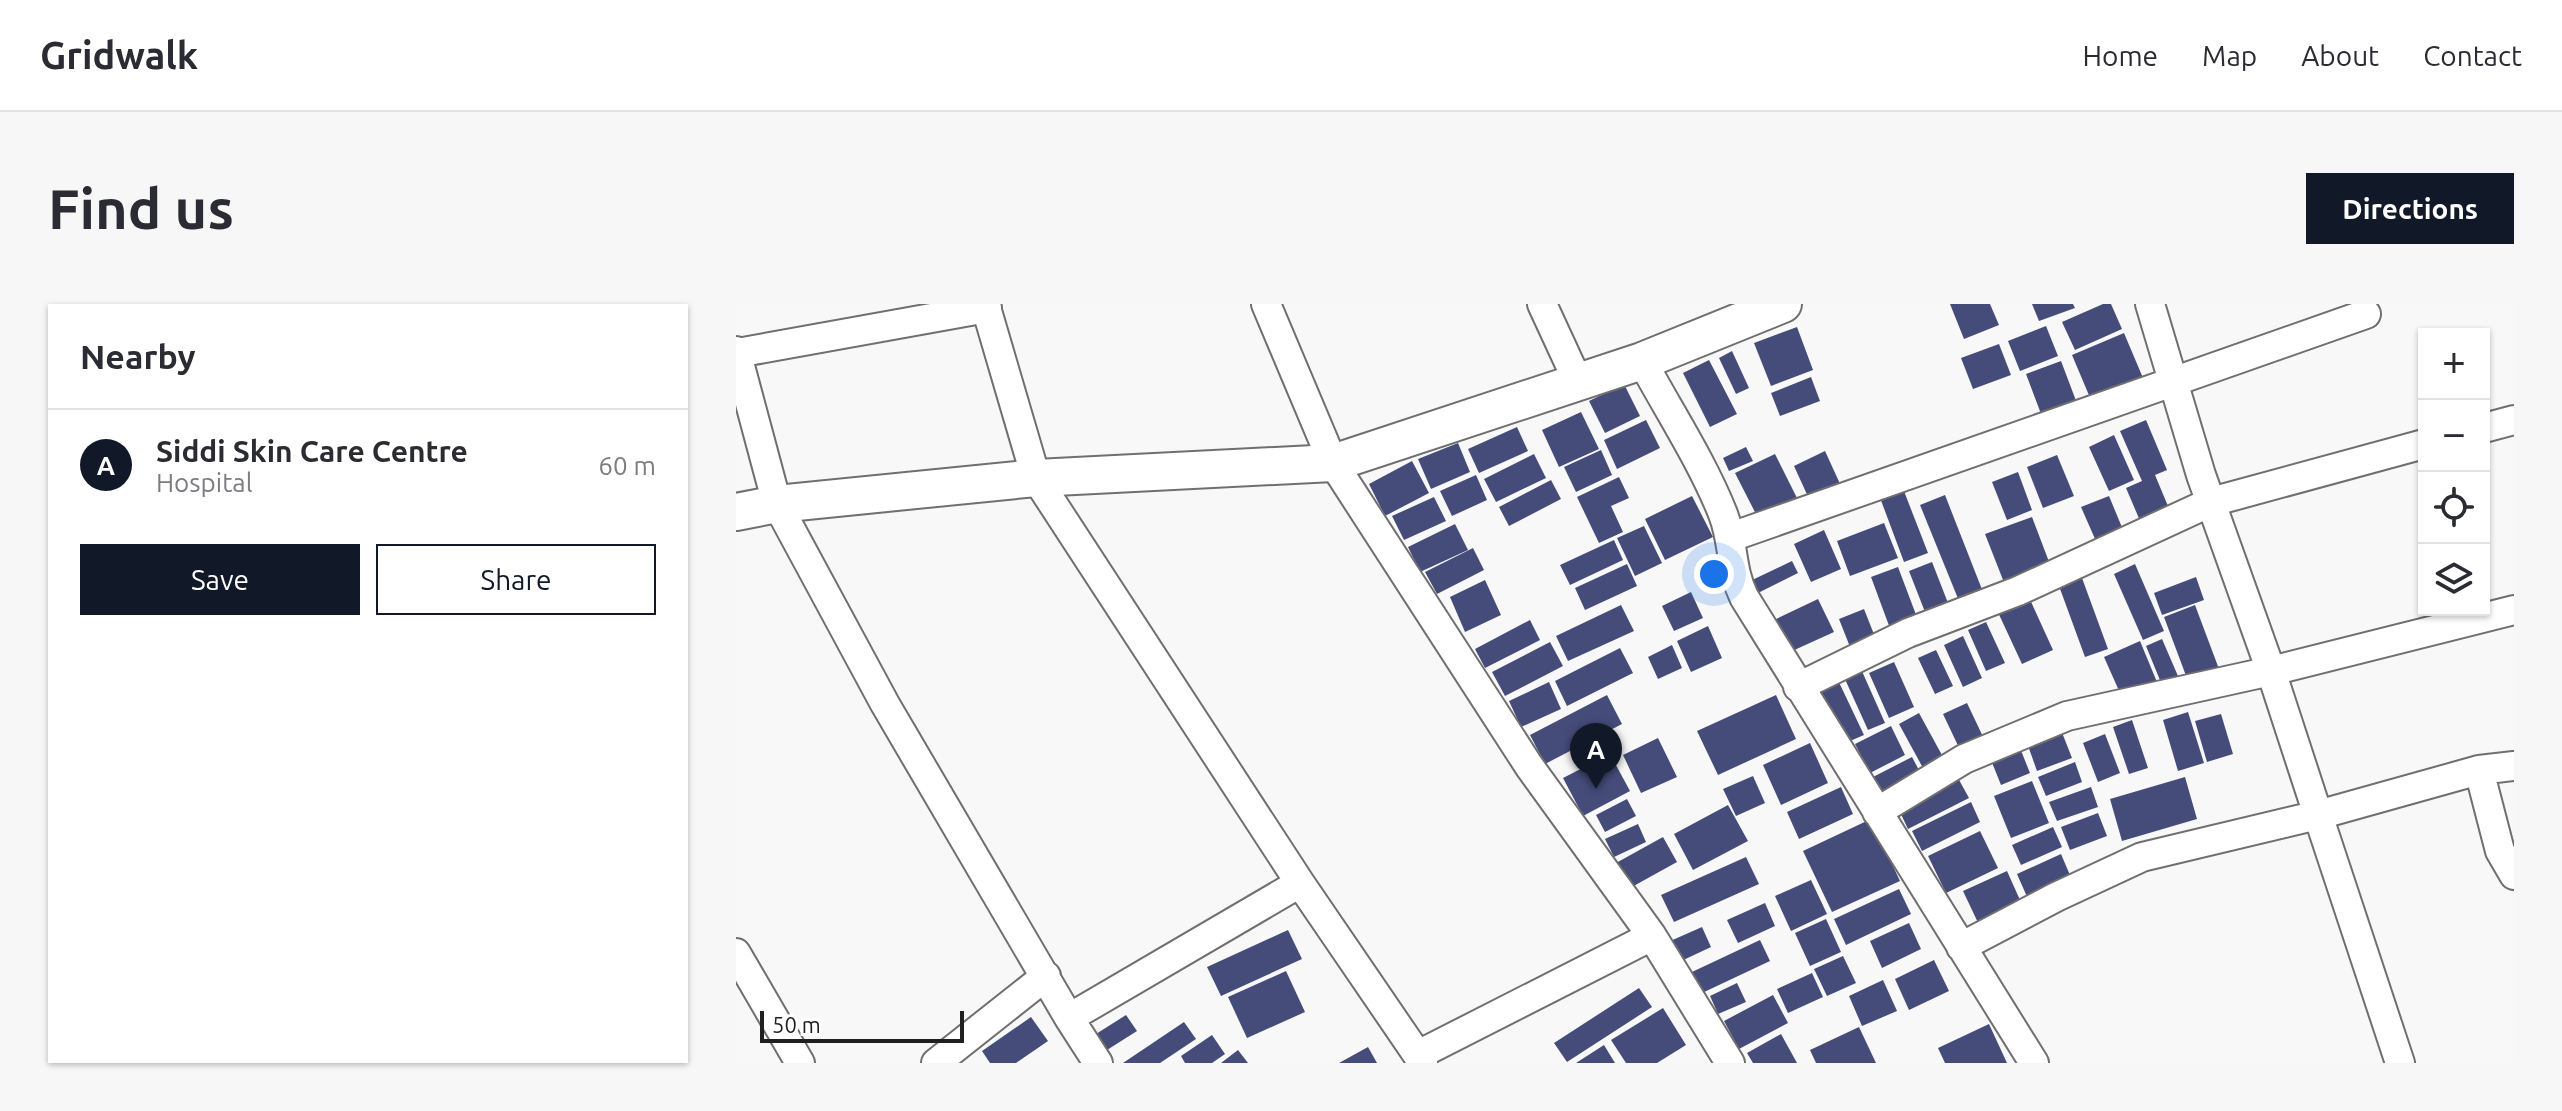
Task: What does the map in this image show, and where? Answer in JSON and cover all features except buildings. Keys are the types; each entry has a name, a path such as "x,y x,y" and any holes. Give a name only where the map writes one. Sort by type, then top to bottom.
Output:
{"main road":[{"path":"736,512 777,504 1036,478 1333,463 1642,361 1779,305"}],"street":[{"path":"1266,304 1333,463 1529,766 1652,936 1730,1063"},
{"path":"1542,304 1578,382"},
{"path":"2150,304 2211,502 2271,671 2400,1063"},
{"path":"1098,1063 885,704 777,504 736,352 986,306 1036,478 1300,883 1421,1059 1652,936"},
{"path":"1731,537 2173,381 2372,307"},
{"path":"1642,361 1717,498 1731,537 1730,552 1737,584 1798,687 2034,1063"},
{"path":"2490,426 2514,420"},
{"path":"1798,687 1908,633 2018,591 2211,502 2418,446"},
{"path":"1877,812 1964,759 2067,716 2271,671 2514,610"},
{"path":"1961,947 2056,897 2142,857 2318,815 2479,770 2514,766"},
{"path":"2479,770 2500,851 2514,875"},
{"path":"1069,1018 1300,883"},
{"path":"736,953 800,1063"},
{"path":"936,1063 1046,976"}],"place":[{"name":"Siddi Skin Care Centre","path":"1596,789"}]}
